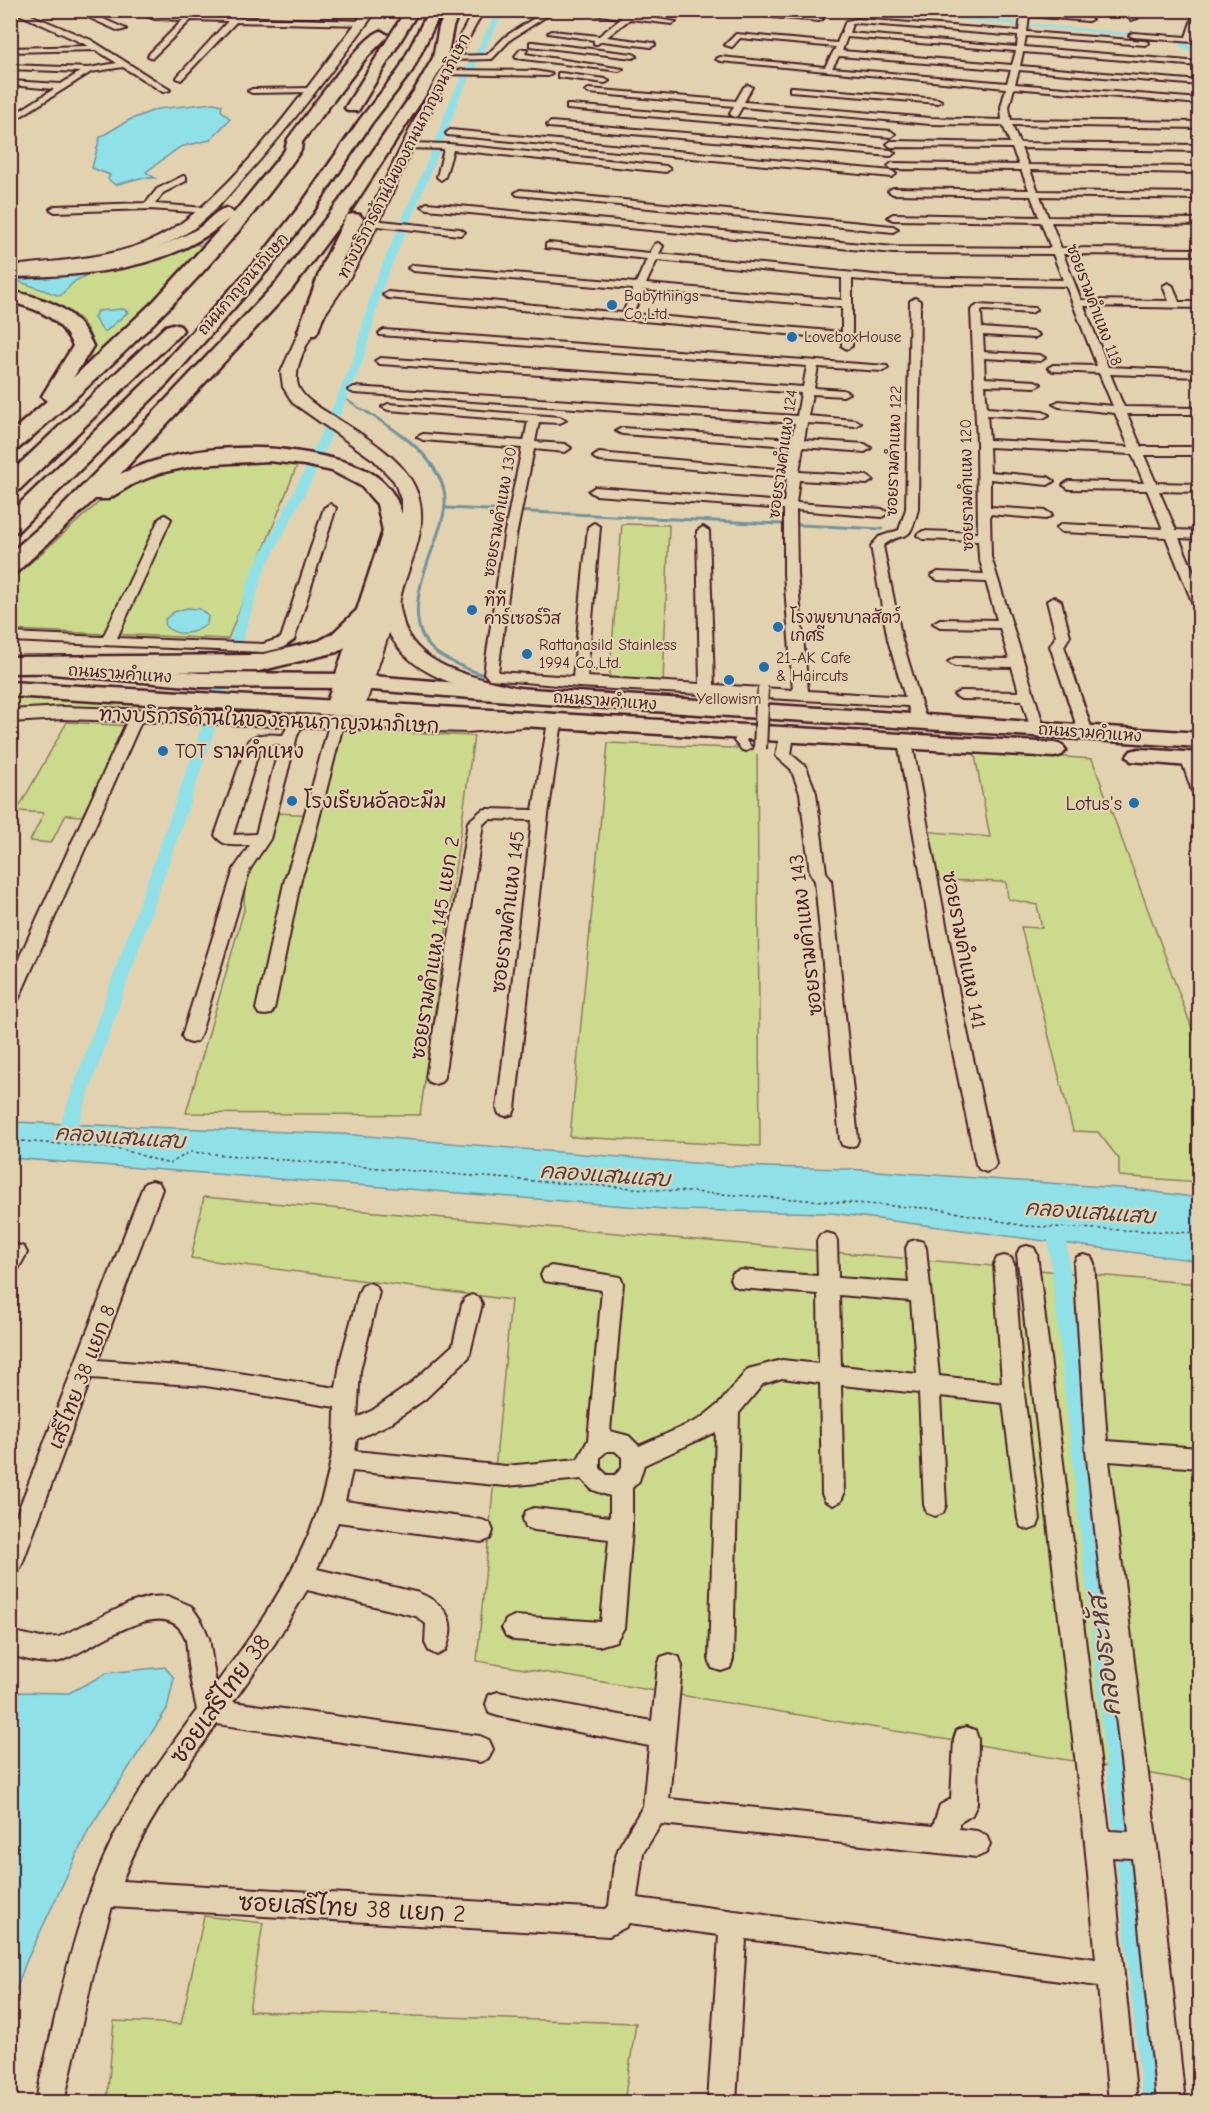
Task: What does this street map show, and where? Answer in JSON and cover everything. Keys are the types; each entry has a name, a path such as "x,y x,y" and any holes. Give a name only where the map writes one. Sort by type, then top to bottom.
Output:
{"highway":[{"path":"10,271 49,271 102,266 148,255 186,242 218,223 294,142 360,56 406,10"},
{"path":"346,118 413,10"},
{"name":"ถนนกาญจนาภิเษก","path":"10,526 94,447 218,315 297,221 365,122 405,71 436,10"},
{"path":"15,561 63,519 157,423 284,286 379,156 440,58 446,27 454,10"},
{"path":"10,444 92,374 178,289 259,196 293,150 294,142"},
{"path":"308,331 332,263 363,203 379,156"},
{"path":"10,296 32,301 64,317 73,324 83,346 36,423"},
{"name":"ถนนกาญจนาภิเษก","path":"10,486 148,357 184,319"},
{"path":"63,519 124,481 171,463 238,454 279,454 322,462 364,479 385,495 396,518 396,531 378,606 343,713"},
{"path":"10,665 200,681 250,682 328,647 341,639 378,606"}],"main road":[{"path":"10,271 106,258 145,248 185,230 244,171 311,90 372,10"},
{"path":"244,171 252,170 378,10"},
{"name":"ทางบริการด้านในของถนนกาญจนาภิเษก","path":"378,606 411,536 413,523 407,488 395,472 376,454 304,404 294,393 289,381 290,366 308,331 354,260 408,146 450,72 452,58 479,10"},
{"path":"378,606 411,655 428,666 446,674 531,696"},
{"name":"ทางบริการด้านในของถนนกาญจนาภิเษก","path":"10,716 42,713 137,715 200,681"},
{"name":"ถนนรามคำแหง","path":"10,689 200,681 355,681 531,696 735,730 917,711 987,736 1196,753"},
{"name":"ทางบริการด้านในของถนนกาญจนาภิเษก","path":"250,682 298,720 343,713"},
{"name":"ถนนรามคำแหง","path":"250,682 343,713 735,730 905,742 1038,730 1086,733 1196,753"}],"street":[{"path":"11,10 99,48 166,90"},
{"path":"75,10 128,31"},
{"path":"560,73 636,10"},
{"path":"697,10 713,15 819,18"},
{"path":"1127,10 1134,18"},
{"path":"534,11 551,12"},
{"path":"586,11 672,22"},
{"path":"452,58 483,59 489,57 492,50 551,12"},
{"path":"141,14 362,23"},
{"path":"1025,21 1146,38 1189,40 1197,28 1199,16"},
{"path":"153,56 190,17"},
{"path":"182,78 234,19"},
{"path":"518,19 535,22"},
{"path":"827,70 852,21 909,21 966,26 1088,19"},
{"name":"ซอยรามคำแหง 118","path":"1025,21 1005,107 1007,123 1103,369 1200,604"},
{"path":"930,121 961,45 966,26"},
{"path":"1154,26 1146,38 1143,78 1150,135 1175,178"},
{"path":"604,27 626,30"},
{"path":"552,33 651,45"},
{"path":"845,35 1200,64"},
{"path":"729,45 738,36 770,38 802,41 838,49 933,63 954,62 1200,83"},
{"path":"762,48 770,38"},
{"path":"797,51 802,41"},
{"path":"533,44 633,56"},
{"path":"11,50 99,48"},
{"path":"524,51 519,56 619,69"},
{"path":"720,59 896,80 946,81 1077,92 1150,135 1200,170"},
{"path":"10,67 89,70 124,64"},
{"path":"10,121 89,70"},
{"path":"450,72 484,74 519,71 548,74 551,71 605,81"},
{"path":"10,83 63,87"},
{"path":"710,162 748,87"},
{"path":"532,141 590,89 618,98 739,105 930,121 1073,123 1150,135 1200,148"},
{"path":"793,89 938,101"},
{"path":"252,91 311,90"},
{"path":"1076,103 1077,92"},
{"path":"19,102 37,104"},
{"path":"551,125 722,139 1017,145 1150,135 1200,102"},
{"path":"667,116 673,107"},
{"path":"570,108 729,122 891,144"},
{"path":"1073,123 1074,113"},
{"path":"892,117 894,265"},
{"path":"450,133 710,162 892,170 1023,168 1200,124"},
{"path":"408,146 449,147 666,169"},
{"path":"441,177 449,147"},
{"path":"149,206 160,191 183,179"},
{"path":"520,193 893,229"},
{"path":"893,204 1034,194 1192,206"},
{"path":"893,204 1045,220 1192,206 1200,196"},
{"path":"55,208 149,206 206,211"},
{"path":"427,206 666,230 894,265 1069,283"},
{"path":"150,220 162,207"},
{"path":"627,315 676,208"},
{"path":"372,223 460,232"},
{"path":"549,246 847,275 894,265 1058,250 1200,252"},
{"path":"1158,251 1166,266"},
{"path":"413,268 424,283 627,315 848,336"},
{"path":"847,275 847,348"},
{"path":"388,295 424,283 640,287 848,304"},
{"path":"1168,286 1175,305"},
{"name":"ซอยรามคำแหง 122","path":"915,301 912,509 907,528 902,534 880,540 877,546 895,640 917,711"},
{"path":"1079,303 1199,306"},
{"name":"ซอยรามคำแหง 120","path":"1031,310 982,307 976,310 980,355 985,556 1038,730"},
{"path":"977,331 1034,334"},
{"path":"384,333 883,368"},
{"path":"980,355 1040,358"},
{"path":"380,361 843,393"},
{"name":"ซอยรามคำแหง 124","path":"801,695 789,536 790,506 802,419 813,362"},
{"path":"1053,368 1200,374"},
{"path":"980,381 1035,384"},
{"path":"354,390 855,423"},
{"path":"1059,404 1120,410 1200,411"},
{"path":"388,407 560,420"},
{"path":"982,411 1043,415"},
{"name":"ซอยรามคำแหง 130","path":"534,418 510,536 491,673 501,678 579,683"},
{"path":"622,430 865,448"},
{"path":"423,437 565,448"},
{"path":"983,442 1136,451 1200,451"},
{"path":"598,457 867,480"},
{"path":"984,475 1048,481"},
{"path":"1069,485 1200,488"},
{"path":"595,491 882,513"},
{"path":"250,682 277,645 286,640 330,508"},
{"path":"984,510 1046,515"},
{"path":"108,642 165,519"},
{"path":"594,527 579,683 755,691 917,711"},
{"path":"1062,528 1200,535"},
{"path":"703,531 707,690"},
{"path":"922,535 985,537"},
{"path":"938,576 992,578"},
{"path":"1054,601 1063,636 1057,646 1086,733"},
{"path":"940,623 1005,624"},
{"path":"10,637 108,642 200,681"},
{"path":"956,663 1018,663"},
{"path":"755,691 760,748"},
{"path":"961,695 1029,696"},
{"path":"265,1009 293,879 303,850 309,818 343,713"},
{"path":"10,998 137,715"},
{"path":"191,1036 242,868 262,839 289,740 298,720"},
{"name":"ซอยรามคำแหง 145","path":"506,1109 540,815 555,722"},
{"name":"ซอยรามคำแหง 143","path":"787,735 783,756 798,767 808,793 818,873 823,880 849,1140"},
{"path":"262,839 229,840 223,835 255,741 260,739 289,740"},
{"name":"ซอยรามคำแหง 141","path":"905,742 950,994 986,1164"},
{"path":"1196,753 1200,792"},
{"name":"ซอยรามคำแหง 145 แยก 2","path":"435,1077 476,822 487,814 540,815"},
{"name":"เสรีไทย 38 แยก 8","path":"10,1564 152,1189"},
{"path":"827,1241 833,1494"},
{"path":"916,1248 929,1386 935,1505"},
{"path":"1027,1254 1104,1844 1109,1974 1123,2103"},
{"path":"1004,1263 1013,1394 1029,1519"},
{"path":"1084,1263 1097,1450 1171,2103"},
{"path":"551,1275 613,1282 598,1445"},
{"path":"740,1279 922,1293"},
{"name":"ซอยเสรีไทย 38","path":"50,2103 74,1999 104,1893 141,1814 210,1711 269,1631 302,1577 331,1510 347,1433 346,1399 354,1348 369,1292"},
{"path":"347,1433 381,1417 417,1392 462,1350 472,1304"},
{"path":"85,1368 206,1377 346,1399"},
{"path":"634,1459 708,1426 728,1410 756,1376 782,1369 1013,1394"},
{"path":"721,1659 728,1410"},
{"path":"620,1443 626,1447 634,1459 632,1473 621,1483 600,1483 588,1468 589,1455 598,1445 620,1443"},
{"path":"1097,1450 1200,1458"},
{"path":"343,1460 506,1476 588,1468"},
{"path":"514,1628 608,1633 614,1622 621,1529 621,1483"},
{"path":"331,1510 482,1531"},
{"path":"534,1519 621,1529"},
{"path":"302,1577 419,1605 431,1610 438,1617 440,1625 437,1643"},
{"path":"10,1643 35,1650 58,1650 130,1614 157,1608 176,1610 188,1618 195,1632 210,1711 480,1749"},
{"path":"611,1916 632,1847 655,1810 670,1666"},
{"path":"498,1704 663,1736"},
{"path":"945,1841 949,1817 951,1813 961,1809 964,1803 966,1739"},
{"path":"655,1810 977,1844"},
{"path":"1104,1844 1142,1846"},
{"name":"ซอยเสรีไทย 38 แยก 2","path":"104,1893 611,1916 734,1924 1109,1974"},
{"path":"722,2103 734,1924"}],"green space":[{"path":"192,243 207,247 85,371 90,356 91,340 80,319 46,300 11,291 10,274"},
{"path":"243,458 298,463 228,639 11,630 11,580 107,495 175,466"},
{"path":"622,524 669,525 663,684 609,682"},
{"path":"11,694 208,705 207,712 11,711"},
{"path":"67,722 128,726 82,816 66,815 51,843 30,841 44,813 17,811"},
{"path":"338,730 474,736 420,1115 186,1113 244,910 245,869 277,813 315,815"},
{"path":"608,743 757,749 760,1146 570,1137"},
{"path":"974,750 1092,759 1199,1047 1199,1182 1119,1176 1119,1159 1098,1132 1073,1131 1021,927 1042,928 1037,905 1008,899 1006,882 935,880 922,831 990,837"},
{"path":"204,1197 1199,1284 1199,1782 477,1661 511,1300 191,1258"},
{"path":"204,1916 263,1923 249,2011 636,2023 624,2102 107,2102 114,2021 181,2024"}],"water":[{"path":"214,103 222,105 221,110 230,119 210,140 180,147 146,172 155,178 140,178 115,185 108,179 110,175 92,168 100,137 129,120 157,109"},
{"path":"89,274 75,281 60,296 15,280"},
{"path":"123,309 128,312 106,331 103,331 94,318 97,311"},
{"path":"187,608 200,609 208,616 207,624 186,633 176,632 166,627 165,619 174,612"},
{"name":"คลองแสนแสบ","path":"11,1120 12,1122 342,1134 729,1166 849,1169 1133,1189 1199,1198 1199,1261 832,1213 677,1210 11,1158"},
{"path":"165,1667 174,1678 167,1709 89,1829 26,1962 11,2004 11,1692 69,1693 107,1673"}],"waterway":[{"name":"คลองแสนแสบ","path":"66,1133 202,747 258,571 308,476 358,361 377,289 433,157 455,98 502,10"},
{"path":"866,10 1153,36"},
{"path":"1195,10 1191,30 1183,45 1186,48 1200,51"},
{"path":"342,397 369,414"},
{"path":"367,412 416,447 432,465 442,483 445,498 444,513 418,598 417,614 420,629 426,642 438,654 483,675"},
{"path":"447,508 882,529"},
{"name":"คลองระหัส","path":"1055,1221 1156,2102"}],"ferry route":[{"path":"10,1140 121,1149 169,1164 190,1152 545,1182 939,1209 1025,1226 1200,1233"}],"place":[{"name":"Babythings Co.,Ltd.","path":"612,305"},
{"name":"LoveboxHouse","path":"792,337"},
{"name":"ทีที คาร์เซอร์วิส","path":"472,610"},
{"name":"โรงพยาบาลสัตว์ เกศรี","path":"778,627"},
{"name":"Rattanasild Stainless 1994 Co.,Ltd.","path":"527,654"},
{"name":"21-AK Cafe & Haircuts","path":"764,667"},
{"name":"Yellowism","path":"729,680"},
{"name":"TOT รามคำแหง","path":"163,751"},
{"name":"โรงเรียนอัลอะมีม","path":"292,801"},
{"name":"Lotus's","path":"1134,803"}]}
